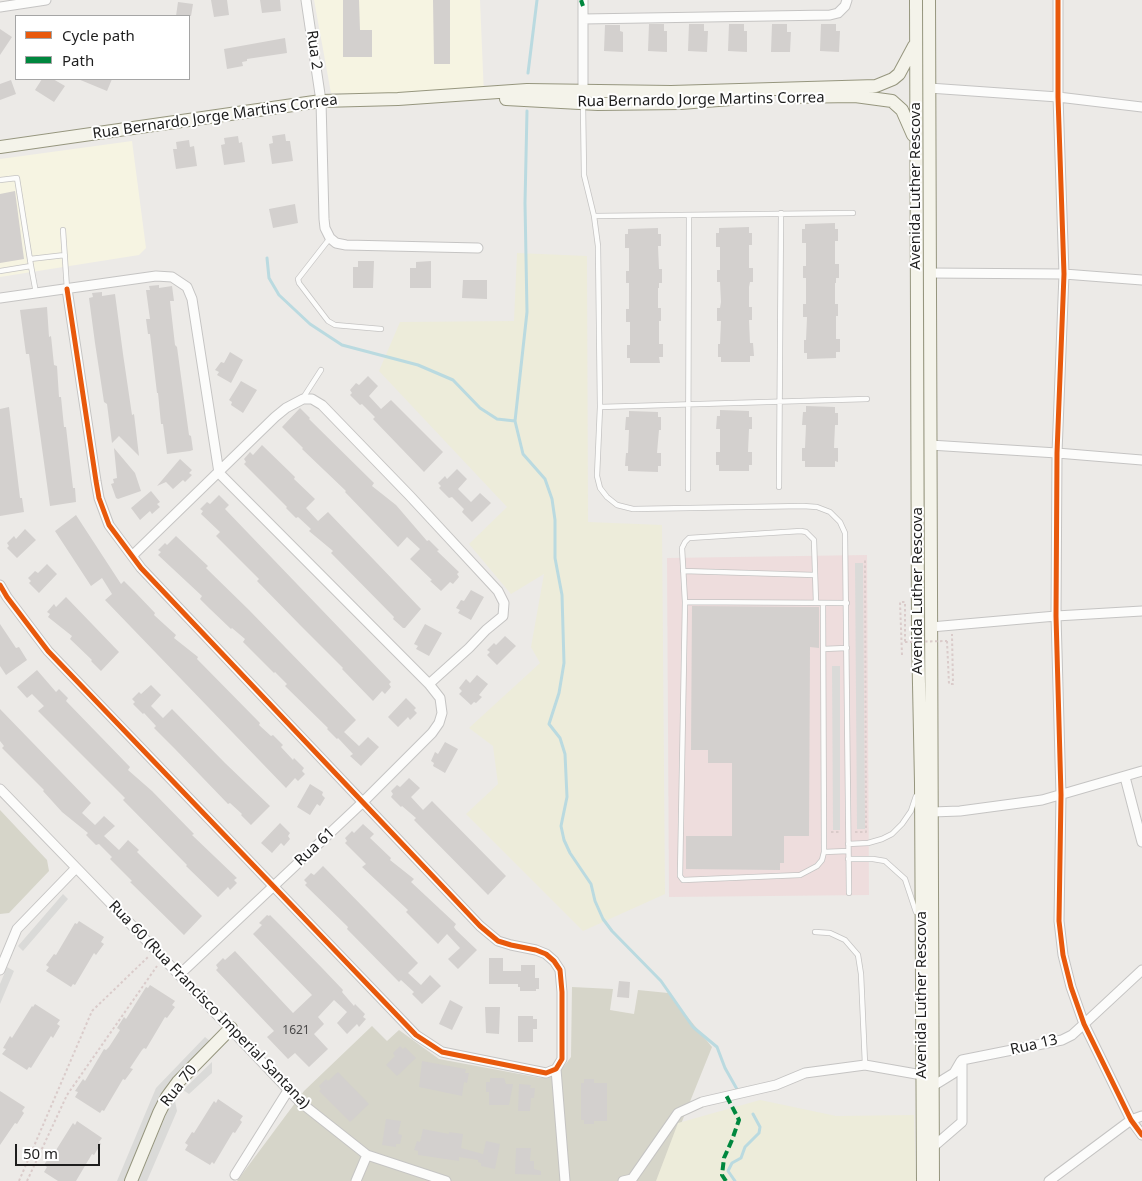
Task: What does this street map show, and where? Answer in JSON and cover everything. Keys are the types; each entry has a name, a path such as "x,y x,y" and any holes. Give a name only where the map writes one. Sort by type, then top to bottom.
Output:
{"main road":[{"name":"Avenida Luther Rescova","path":"916,0 918,634 921,783 923,1181"},
{"name":"Avenida Luther Rescova","path":"929,0 933,1181"},
{"name":"Rua Bernardo Jorge Martins Correa","path":"583,97 876,86 894,79 899,74 916,42"},
{"name":"Rua Bernardo Jorge Martins Correa","path":"0,146 321,101 462,95 583,97 681,103 743,98 855,96 875,98 892,101 899,106 916,142"},
{"name":"Rua 70","path":"131,1181 167,1097 178,1082 231,1028"}],"street":[{"path":"0,6 40,0"},
{"name":"Rua 2","path":"306,0 321,101 324,218 325,228 330,238"},
{"path":"583,0 583,97"},
{"path":"583,19 830,15 838,13 848,0"},
{"path":"1058,0 1058,97 1064,274 1057,453 1056,616 1061,795 1059,921 1062,955 1070,987 1084,1024 1131,1120 1142,1135"},
{"path":"929,88 1058,97 1142,107"},
{"path":"330,238 336,243 346,245 478,248"},
{"path":"930,273 1064,274 1142,280"},
{"path":"0,298 156,276 172,277 187,287 192,299 219,473 429,684 503,616 504,603 498,592 322,405 312,400 303,399 274,417 219,473 132,556"},
{"path":"0,585 48,652 416,1035 442,1052 546,1074 556,1069 562,1059 562,992 560,970 554,960 536,950 511,945 488,934 141,568 109,525 99,498 67,289"},
{"path":"930,446 1142,460"},
{"path":"931,627 1056,616 1142,611"},
{"name":"Rua 61","path":"180,975 363,802 432,733 439,723 442,713 440,698 429,684"},
{"path":"932,812 960,811 1017,804 1061,795 1142,772"},
{"path":"1124,777 1142,842"},
{"name":"Rua 60 (Rua Francisco Imperial Santana)","path":"0,789 300,1102 367,1155 446,1181"},
{"path":"0,970 17,929 76,868"},
{"name":"Rua 13","path":"962,1060 1062,1040 1072,1035 1142,970"},
{"path":"933,1086 954,1073 962,1060"},
{"path":"933,1147 962,1122 962,1060"},
{"path":"623,1181 632,1179 678,1113 702,1102 776,1085 805,1073 865,1065 922,1075"},
{"path":"556,1069 565,1181"},
{"path":"235,1175 289,1089"},
{"path":"1050,1181 1131,1120 1142,1116"},
{"path":"356,1181 367,1155"}],"lane":[{"path":"583,97 584,175 594,216 598,246 600,407 598,476 600,488 617,505 633,509 817,507 830,512 840,522 845,533 849,893"},
{"path":"0,180 17,178 36,293"},
{"path":"779,487 781,213"},
{"path":"594,216 853,213"},
{"path":"688,489 689,215"},
{"path":"63,230 67,289"},
{"path":"330,238 298,279 299,283 328,321 335,324 381,330"},
{"path":"30,259 66,255"},
{"path":"0,271 31,266"},
{"path":"303,399 321,370"},
{"path":"600,407 867,399"},
{"path":"816,602 814,540 811,536 801,531 689,538 682,548 685,602 681,878 683,880 800,875 818,866 822,860 824,852 823,603"},
{"path":"683,571 816,575"},
{"path":"685,602 847,603"},
{"path":"823,649 847,648"},
{"path":"848,844 868,843 892,834 902,824 911,810 921,783"},
{"path":"824,852 848,851"},
{"path":"848,859 885,861 904,879 915,906 922,944"},
{"path":"815,932 830,933 845,940 858,956 861,974 865,1065"}],"path":[{"path":"865,560 866,832"},
{"path":"902,655 900,602 904,602 905,642 947,641 949,684 952,684 952,626"},
{"path":"20,1181 92,1011 155,950"},
{"path":"27,1181 67,1094 163,958"}],"shaded area":[{"path":"314,0 480,0 484,96 331,93"},
{"path":"132,141 146,248 139,255 0,277 0,159"},
{"path":"867,555 869,895 669,897 667,558"},
{"path":"855,563 863,563 865,829 857,829"},
{"path":"832,666 840,666 840,830 833,830"},
{"path":"0,810 47,860 49,871 9,913 0,914"},
{"path":"63,894 68,899 23,951 18,946"},
{"path":"7,967 14,971 0,1004 0,984"},
{"path":"572,987 613,989 610,1010 634,1014 638,990 668,993 712,1047 658,1181 237,1181 304,1091 372,1026 387,1041 399,1030 439,1059 541,1078 558,1074 571,1057"},
{"path":"205,1037 211,1042 163,1092 125,1181 117,1181 156,1088"},
{"path":"212,1062 212,1073 189,1094 183,1090"},
{"path":"174,1096 177,1111 147,1181 138,1181"}],"green space":[{"path":"517,253 587,256 588,522 662,525 665,894 583,931 466,814 498,784 493,746 469,728 540,663 531,647 544,574 511,594 469,544 507,507 379,371 400,322 514,321"},
{"path":"760,1100 836,1116 914,1115 916,1181 656,1181 678,1123"}],"building":[{"path":"211,0 227,0 229,15 214,17"},
{"path":"260,0 280,0 281,11 262,13"},
{"path":"343,0 359,0 360,30 372,30 372,57 343,57"},
{"path":"433,0 450,0 450,64 434,64"},
{"path":"178,2 193,4 191,16 176,15"},
{"path":"649,24 664,24 664,31 667,31 667,52 648,51"},
{"path":"689,24 704,24 704,31 708,31 707,52 688,51"},
{"path":"729,24 744,24 744,31 747,31 747,52 728,51"},
{"path":"772,24 787,24 787,32 791,32 790,52 771,52"},
{"path":"821,24 836,24 836,31 840,31 839,52 820,51"},
{"path":"605,25 620,25 620,31 623,32 623,52 604,51"},
{"path":"0,29 12,37 0,55"},
{"path":"285,38 287,53 247,59 247,61 242,62 243,66 227,69 224,49"},
{"path":"11,80 16,94 0,100 0,84"},
{"path":"41,80 55,80 65,86 54,102 35,90"},
{"path":"80,80 112,80 107,91"},
{"path":"285,134 286,141 290,141 293,161 272,164 269,144 273,143 272,136"},
{"path":"238,136 239,143 242,142 245,162 224,165 221,145 225,144 224,138"},
{"path":"189,140 190,147 194,146 197,166 176,169 173,149 177,149 176,142"},
{"path":"15,191 24,259 0,263 0,194"},
{"path":"295,204 298,223 273,228 269,209"},
{"path":"835,223 835,229 838,229 838,241 835,241 835,264 839,264 839,278 836,278 835,283 835,304 838,304 836,339 840,339 840,352 836,352 836,358 807,359 807,353 804,353 804,340 806,340 807,317 803,317 803,304 806,304 806,278 803,278 803,266 806,266 806,243 802,243 802,229 805,229 805,224"},
{"path":"749,227 749,233 752,233 752,245 749,245 749,268 753,268 753,282 750,282 749,287 749,307 752,307 752,320 749,320 750,343 753,343 754,356 750,356 750,362 721,362 721,357 718,357 718,344 720,344 721,321 717,321 717,308 720,308 721,302 720,282 717,282 717,270 720,270 720,247 716,247 716,233 719,233 719,228"},
{"path":"658,228 658,234 661,234 661,246 658,246 659,269 662,269 662,283 659,283 658,288 658,308 661,308 659,344 663,344 663,357 659,357 660,363 630,363 630,358 627,358 627,345 630,345 630,322 626,322 626,309 629,309 629,283 626,283 626,271 629,271 629,248 625,248 625,234 628,234 628,229"},
{"path":"358,261 374,261 373,288 353,288 353,267 358,267"},
{"path":"431,261 431,288 410,288 410,268 416,268 416,262"},
{"path":"463,280 487,280 487,299 462,298"},
{"path":"159,285 159,288 172,286 174,301 170,301 175,345 177,347 189,435 191,436 193,450 167,454 163,424 161,424 150,334 148,334 146,319 150,319 146,290 150,290 149,286"},
{"path":"102,292 102,296 115,294 139,456 119,436 112,443 89,298 93,297 92,293"},
{"path":"47,307 49,337 51,336 54,365 57,366 59,397 61,397 64,427 66,427 76,502 50,506 29,354 26,354 20,310"},
{"path":"230,352 243,360 231,383 217,375 219,372 215,370 221,362 224,363"},
{"path":"368,376 378,386 369,396 381,409 391,400 443,452 424,472 373,419 375,417 350,395 352,393 350,390 356,383 359,385"},
{"path":"241,381 257,390 243,413 231,405 232,402 229,400"},
{"path":"806,406 835,407 835,413 838,413 838,425 835,425 834,448 838,448 838,462 835,461 835,467 805,467 805,461 802,461 802,448 805,448 806,425 802,425 803,412 806,412"},
{"path":"9,407 20,498 22,498 24,512 0,516 0,409"},
{"path":"300,408 374,483 372,486 396,505 427,541 429,540 439,550 437,551 459,572 457,574 459,577 453,584 450,582 441,591 430,581 432,580 410,559 420,549 407,537 398,547 346,491 282,427"},
{"path":"720,410 749,411 749,417 752,417 752,429 749,429 748,452 752,452 752,465 749,465 749,471 719,471 719,465 716,465 716,452 720,452 720,429 716,429 717,416 720,416"},
{"path":"629,411 658,412 658,417 661,417 657,453 661,453 661,466 658,466 658,472 628,471 628,466 625,466 626,453 628,453 629,430 625,430 626,417 629,417"},
{"path":"262,445 315,499 306,508 318,521 328,512 421,609 405,628 393,619 394,617 331,553 333,551 309,531 311,529 298,517 296,518 244,464 246,462 244,459 250,452 253,455"},
{"path":"114,448 135,473 141,491 118,499 111,484 114,483 113,479 117,478"},
{"path":"180,459 192,470 189,473 192,475 173,489 166,482 157,486"},
{"path":"457,469 467,479 458,489 471,502 480,493 491,503 472,522 462,512 464,509 439,488 441,486 438,483 445,476 447,479"},
{"path":"151,491 160,502 157,504 160,507 152,514 150,511 140,520 131,508"},
{"path":"219,495 229,505 225,509 391,682 389,684 391,687 385,694 382,691 373,701 257,581 259,579 216,536 220,532 201,514 203,511 200,509 207,502 210,504"},
{"path":"76,515 121,584 124,581 134,591 155,613 154,615 176,635 174,638 198,657 197,659 260,723 259,725 271,736 273,735 283,745 281,747 293,760 294,758 304,768 302,771 305,774 298,781 295,778 286,788 105,600 112,594 102,578 91,586 55,531"},
{"path":"25,529 36,540 17,558 7,548 9,546 7,543 14,536 16,539"},
{"path":"176,536 208,566 206,568 356,720 344,732 359,746 368,737 379,747 361,766 350,756 353,754 338,738 285,686 287,684 243,642 245,639 231,629 210,609 200,599 202,596 158,555 161,552 158,550 165,543 167,545"},
{"path":"47,564 57,574 39,593 29,583 31,581 28,578 35,571 38,573"},
{"path":"471,590 484,597 471,620 458,613 460,610 456,608 461,600 464,601"},
{"path":"66,597 119,652 101,671 70,639 72,636 48,617 50,614 47,612 54,604 56,607"},
{"path":"692,606 819,607 819,648 810,647 809,836 784,836 784,863 780,863 780,870 686,869 686,836 732,836 732,763 708,763 708,750 691,750"},
{"path":"0,624 16,648 19,647 27,660 6,675 0,666"},
{"path":"425,624 442,633 429,656 416,649 418,646 414,644"},
{"path":"505,636 516,646 497,665 487,655 490,652 487,650 494,643 496,645"},
{"path":"37,670 56,692 59,689 68,698 66,701 130,767 128,770 152,791 194,834 192,835 237,878 234,880 237,883 230,890 228,887 218,897 123,800 125,798 38,711 44,706 32,694 27,698 17,687"},
{"path":"477,675 488,684 479,695 482,697 471,705 459,694 462,691 459,688 466,679 470,683"},
{"path":"151,685 161,695 151,706 163,718 172,709 270,806 251,825 230,803 228,804 154,728 156,726 144,713 133,704 135,702 132,699"},
{"path":"406,698 416,708 414,710 417,713 410,720 408,717 398,727 388,717"},
{"path":"0,709 91,803 82,813 95,825 104,816 115,826 104,836 119,850 128,840 139,850 137,852 202,916 184,935 130,882 132,881 110,859 112,857 99,844 96,845 86,835 88,833 62,812 44,790 2,748 4,746 0,741"},
{"path":"445,742 458,749 445,773 433,766 434,763 431,761 435,752 438,754"},
{"path":"409,778 420,788 411,797 423,810 432,801 506,876 488,895 414,820 416,818 391,797 393,794 391,791 397,785 400,787"},
{"path":"310,784 323,792 322,795 325,798 320,806 317,804 310,815 297,807"},
{"path":"280,823 290,833 288,836 290,839 284,846 281,843 272,853 261,843"},
{"path":"363,824 374,834 370,838 391,858 390,860 414,879 411,882 456,924 454,927 456,930 477,950 458,969 448,959 460,948 447,934 438,944 406,912 408,910 362,867 366,864 345,843 347,841 345,838 352,831 354,833"},
{"path":"323,866 418,963 408,973 421,985 430,975 441,986 422,1004 412,994 414,992 401,980 399,982 347,929 348,927 305,885 307,883 304,880 311,873 314,875"},
{"path":"267,915 270,915 281,926 343,990 342,992 354,1006 355,1004 365,1014 363,1017 366,1019 359,1027 357,1024 347,1034 337,1023 347,1012 334,1000 318,1017 324,1024 314,1034 328,1049 309,1067 295,1053 288,1059 267,1037 274,1031 216,970 218,968 216,965 223,958 225,960 235,951 293,1013 312,995 253,934 262,925 259,923"},
{"path":"79,921 104,937 101,942 104,944 96,955 94,953 75,985 73,984 71,987 46,971 49,967 46,965 54,954 56,955 75,923 77,924"},
{"path":"489,958 503,958 503,971 521,971 521,965 535,965 535,978 539,978 539,989 536,989 536,991 520,991 518,984 489,984"},
{"path":"619,981 630,982 629,998 617,997"},
{"path":"150,985 175,1001 172,1005 175,1007 167,1018 165,1017 146,1049 142,1050 130,1068 133,1069 125,1080 123,1079 104,1111 102,1110 100,1113 75,1097 78,1092 75,1091 83,1079 85,1081 104,1049 106,1050 109,1047 120,1030 117,1028 124,1017 126,1019 146,987 148,988"},
{"path":"450,1000 463,1007 452,1030 439,1024"},
{"path":"35,1004 60,1020 57,1024 60,1026 53,1038 51,1036 31,1068 29,1067 27,1070 2,1054 6,1049 3,1048 10,1036 12,1038"},
{"path":"485,1007 500,1007 499,1034 486,1033"},
{"path":"518,1016 533,1016 533,1019 537,1019 537,1029 533,1029 533,1042 518,1042"},
{"path":"400,1046 403,1049 405,1047 416,1058 397,1076 386,1065 395,1056 393,1053"},
{"path":"422,1061 466,1069 465,1073 469,1073 467,1083 464,1082 462,1096 419,1087"},
{"path":"338,1072 369,1104 350,1122 319,1091 321,1089 319,1086 326,1079 328,1081"},
{"path":"490,1078 504,1078 506,1084 513,1084 509,1105 489,1105 489,1092 486,1092 486,1082 490,1082"},
{"path":"584,1079 594,1079 594,1083 607,1083 607,1121 594,1121 594,1124 584,1124 584,1120 581,1120 581,1083 584,1083"},
{"path":"519,1084 531,1085 530,1088 535,1088 534,1098 531,1098 530,1111 518,1111"},
{"path":"0,1091 25,1107 22,1111 24,1113 17,1124 15,1123 0,1145"},
{"path":"218,1099 243,1116 240,1120 242,1122 235,1133 233,1132 214,1164 212,1162 210,1165 185,1150 188,1145 185,1143 192,1132 194,1133 214,1101 216,1103"},
{"path":"386,1119 401,1121 398,1134 402,1135 400,1144 396,1144 396,1147 382,1145"},
{"path":"77,1121 102,1138 99,1142 101,1144 94,1155 92,1154 76,1181 58,1181 44,1172 47,1167 44,1165 51,1154 53,1155 73,1123 75,1125"},
{"path":"423,1129 449,1134 449,1132 463,1134 461,1148 483,1154 486,1141 500,1144 495,1169 481,1166 478,1160 459,1157 459,1161 418,1155 418,1151 414,1150 417,1141 420,1142"},
{"path":"516,1148 531,1148 530,1161 534,1161 534,1169 541,1171 541,1175 515,1174"}],"waterway":[{"path":"528,73 537,0"},
{"path":"527,111 525,203 527,312 515,421 523,454 545,479 552,499 555,520 555,558 562,595 564,663 559,693 549,724 560,738 565,754 567,797 561,826 564,840 570,853 591,884 595,901 603,919 612,931 661,981 693,1027 717,1047 725,1068 738,1091"},
{"path":"267,258 269,278 279,295 310,324 342,345 418,365 453,380 480,408 497,419 515,421"},
{"path":"735,1181 728,1171 732,1163 741,1158 745,1147 759,1133 760,1127 753,1114"}],"marked path":[{"path":"581,0 583,6"},
{"path":"726,1095 739,1120 724,1158 722,1175 726,1181"}],"cycle path":[{"path":"1058,0 1058,97 1064,274 1057,453 1056,616 1061,795 1059,921 1063,955 1071,987 1084,1024 1131,1120 1142,1135"},
{"path":"0,585 48,651 416,1035 442,1052 546,1073 556,1069 562,1059 562,992 560,970 554,961 546,954 536,950 498,941 480,926 141,568 109,525 99,498 67,289"}]}
